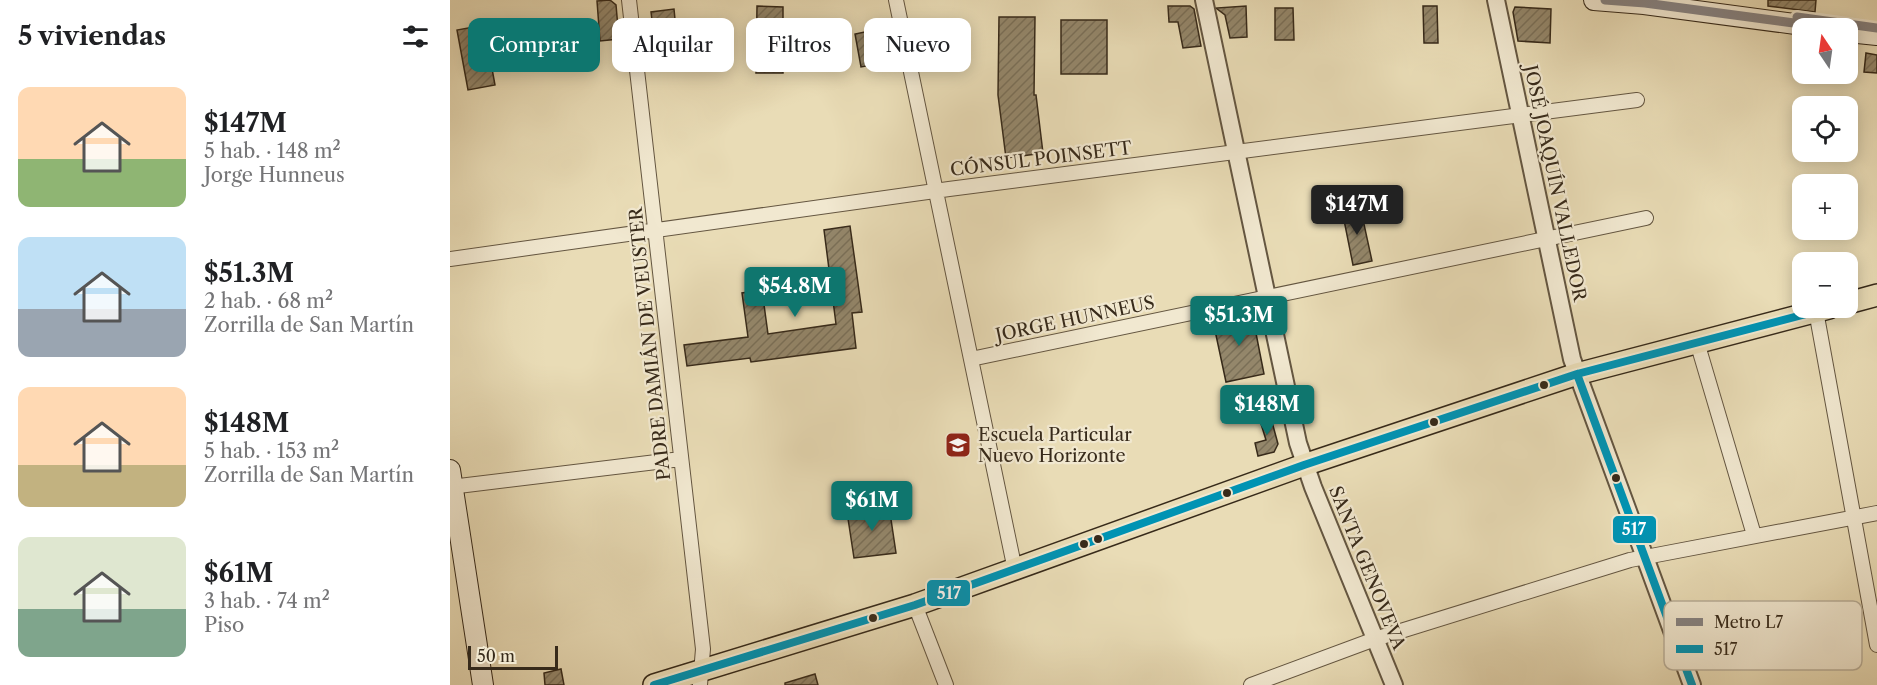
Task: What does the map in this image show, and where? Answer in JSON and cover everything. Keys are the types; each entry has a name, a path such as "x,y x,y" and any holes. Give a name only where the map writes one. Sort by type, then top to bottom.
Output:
{"main road":[{"path":"1594,0 1644,2 1792,23"},
{"path":"1858,33 1877,35"},
{"path":"1858,300 1877,295"},
{"path":"654,685 701,678 1015,570 1304,465 1577,374 1792,317"},
{"path":"451,482 483,685"}],"street":[{"name":"PADRE DAMIÁN DE VEUSTER","path":"629,0 703,649 701,678"},
{"path":"896,0 1015,570"},
{"name":"SANTA GENOVEVA","path":"1204,0 1304,465 1394,685"},
{"name":"JOSÉ JOAQUÍN VALLEDOR","path":"1496,0 1577,374 1664,610"},
{"name":"CÓNSUL POINSETT","path":"450,259 936,191 1637,100"},
{"name":"JORGE HUNNEUS","path":"971,359 1646,218"},
{"path":"1824,318 1854,517 1877,645"},
{"path":"1697,342 1754,535"},
{"path":"451,482 681,459"},
{"path":"1251,685 1375,639 1644,556 1877,513"},
{"path":"915,605 946,685"},
{"name":"JOSÉ JOAQUÍN VALLEDOR","path":"1686,670 1692,685"}],"building":[{"path":"610,0 616,5 617,18 612,18 612,40 600,41 597,1"},
{"path":"1768,0 1816,0 1815,12 1768,6"},
{"path":"757,6 783,7 783,18 757,18"},
{"path":"1168,6 1190,6 1194,9 1201,46 1183,48 1178,22 1169,22"},
{"path":"1246,6 1247,37 1230,38 1225,15 1216,8"},
{"path":"1423,6 1437,6 1438,43 1424,43"},
{"path":"1515,7 1551,9 1550,43 1518,41 1513,12"},
{"path":"1275,8 1293,8 1294,40 1275,40"},
{"path":"674,9 675,18 652,18 651,12"},
{"path":"999,17 1035,17 1034,95 1036,95 1043,153 1006,158 998,95"},
{"path":"1061,20 1107,20 1107,74 1061,74"},
{"path":"468,28 468,72 493,72 495,85 468,90 457,30"},
{"path":"864,32 864,66 861,67 855,34"},
{"path":"1866,53 1877,55 1877,73 1864,72"},
{"path":"756,72 783,72 783,73"},
{"path":"1360,206 1372,261 1353,265 1342,210"},
{"path":"850,226 862,312 852,313 856,348 751,362 750,358 687,366 684,345 748,337 742,293 762,290 768,334 836,324 824,230"},
{"path":"1252,313 1264,374 1226,382 1213,321"},
{"path":"1269,411 1278,444 1274,452 1258,456 1255,443 1266,440 1258,414"},
{"path":"889,506 896,553 854,558 847,512"},
{"path":"561,669 564,685 545,685 544,673"},
{"path":"815,674 818,685 785,685 785,683"}],"metro line":[{"name":"L7","path":"1605,0 1645,3 1792,23"},
{"name":"L7","path":"1797,17 1877,28"}],"transit line":[{"name":"517","path":"654,685 915,605 1304,465 1577,374 1792,318"},
{"name":"517","path":"1577,374 1664,609"},
{"name":"517","path":"1686,670 1692,685"}],"place":[{"name":"Escuela Particular Nuevo Horizonte","path":"958,445"}]}
